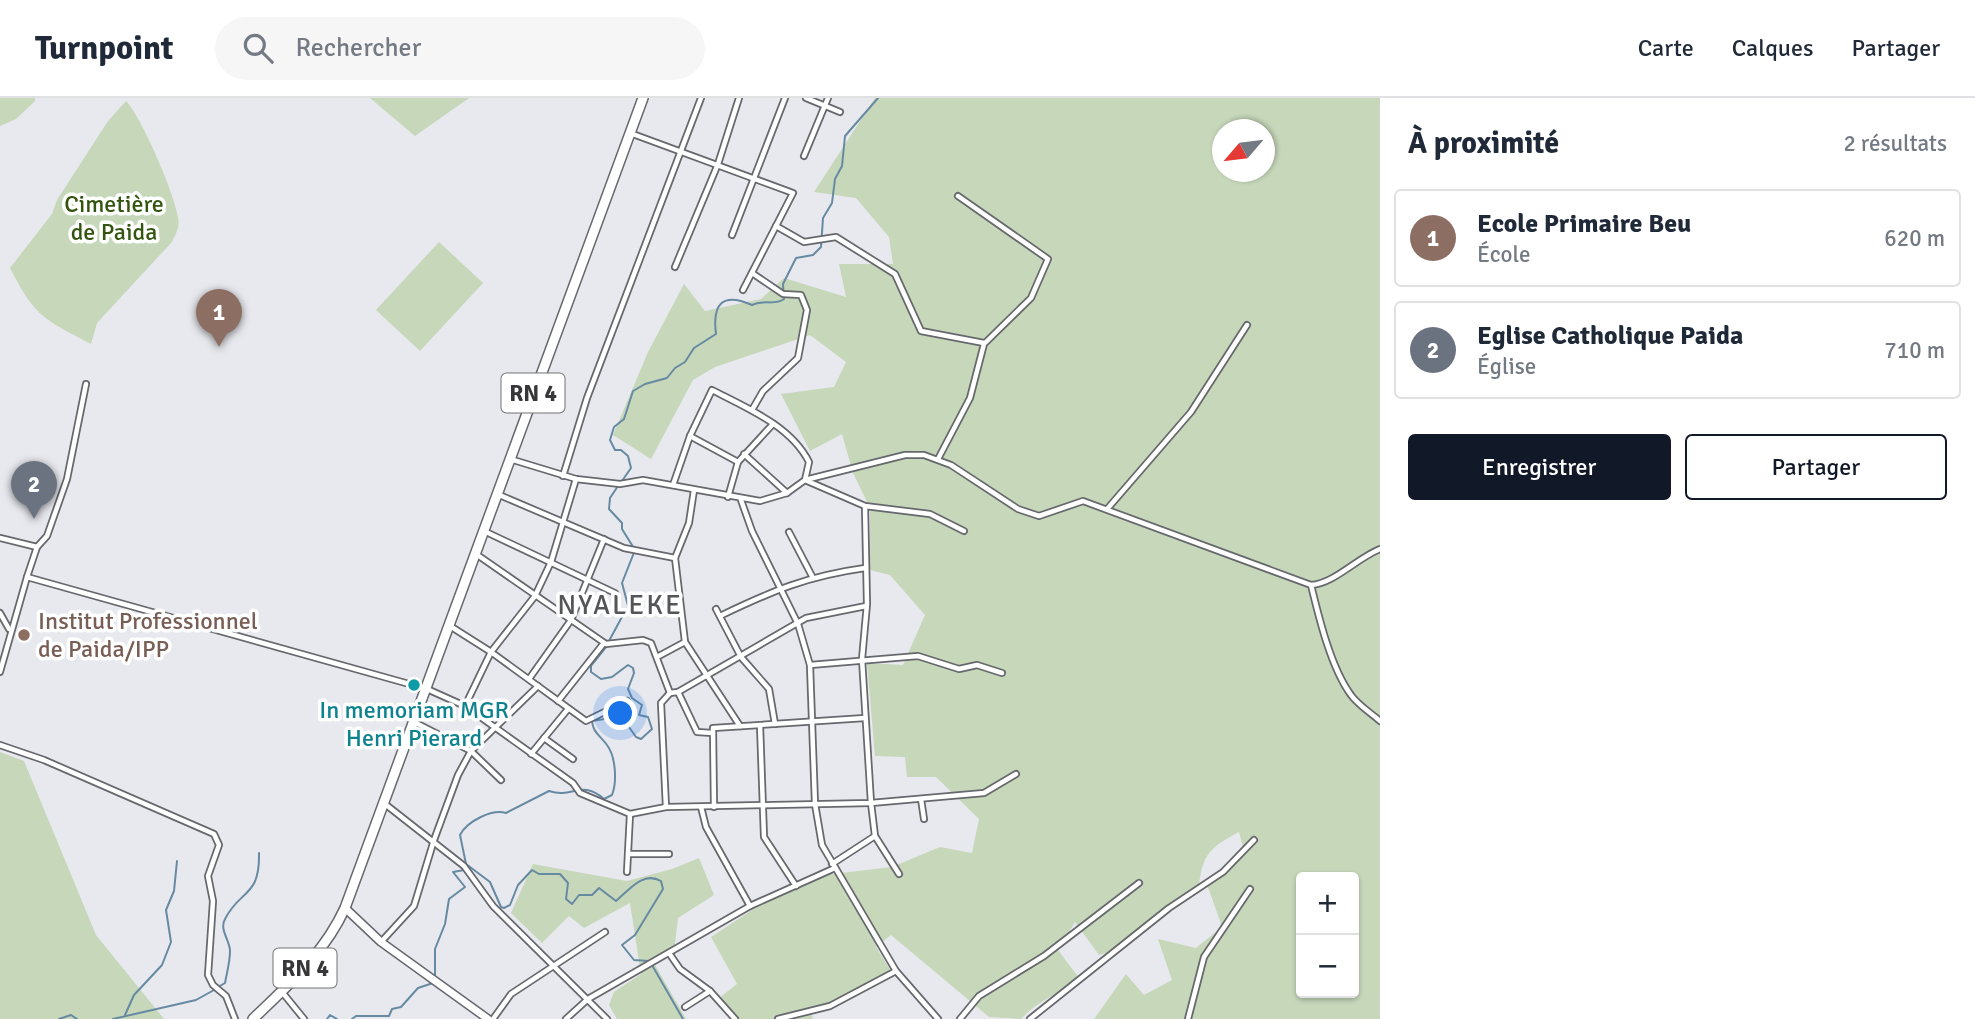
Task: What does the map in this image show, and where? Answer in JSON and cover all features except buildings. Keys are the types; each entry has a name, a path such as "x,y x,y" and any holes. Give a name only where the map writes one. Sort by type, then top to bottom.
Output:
{"highway":[{"name":"RN 4","path":"253,1019 319,954 334,932 345,908 643,98"}],"street":[{"path":"563,476 587,398 701,98"},
{"path":"675,267 718,164 739,98"},
{"path":"732,235 785,98"},
{"path":"806,98 840,112"},
{"path":"804,156 828,98"},
{"path":"629,133 682,150 793,193 743,290"},
{"path":"938,459 970,398 984,344 1031,298 1048,259 958,196"},
{"path":"776,226 804,242 836,237 895,274 921,331 984,344"},
{"path":"752,273 784,295 801,295 807,310 798,358 763,391 752,410"},
{"path":"1108,508 1191,412 1247,325"},
{"path":"0,672 10,630 37,547 47,536 67,479 86,384"},
{"path":"673,485 690,436 712,390 752,410 802,448 809,462 805,480"},
{"path":"728,497 738,462 773,424"},
{"path":"690,436 738,462"},
{"path":"744,454 787,493"},
{"path":"509,458 576,479 620,484 643,480 741,500 761,501 787,493 805,480 905,455 938,459 1018,509 1040,516 1083,500 1311,585 1322,584 1363,555 1380,549"},
{"path":"465,706 491,652 535,596 551,562 576,479"},
{"path":"805,480 865,506 930,514 964,531"},
{"path":"694,490 690,523 675,558 685,642 740,726"},
{"path":"496,494 624,548 675,558"},
{"path":"741,500 752,531 798,624 810,665 815,804 822,845 896,971 939,1019"},
{"path":"865,506 866,606 862,659 871,803 876,836 899,874"},
{"path":"484,531 615,593"},
{"path":"789,532 813,578"},
{"path":"0,538 37,547"},
{"path":"529,679 571,620 604,539"},
{"path":"475,553 607,644 643,640 651,643 670,693"},
{"path":"720,616 779,587 865,568"},
{"path":"27,577 426,689 465,706 580,793 631,814 666,807 871,803 984,793 1016,774"},
{"path":"1311,585 1319,617 1343,681 1352,697 1380,721"},
{"path":"666,807 661,703 670,693 678,692 709,675 806,618 866,606"},
{"path":"716,609 741,657 769,689 775,724"},
{"path":"0,613 10,630"},
{"path":"449,625 586,721 627,701"},
{"path":"657,657 685,642"},
{"path":"558,701 607,644"},
{"path":"810,665 918,656 960,669 977,665 1002,673"},
{"path":"381,942 414,906 434,840 458,775 471,751 538,686"},
{"path":"678,692 697,732 713,733"},
{"path":"531,754 568,709"},
{"path":"714,807 713,728 866,718"},
{"path":"414,722 471,751 501,780"},
{"path":"760,725 764,837 796,886"},
{"path":"544,738 573,759"},
{"path":"0,745 44,760 214,834 219,845 208,876 213,901 208,975 213,985 226,996 235,1019"},
{"path":"921,798 924,818"},
{"path":"383,803 434,840 465,868 493,906 607,1019"},
{"path":"701,807 706,827 750,906"},
{"path":"626,872 631,814"},
{"path":"566,1019 588,999 750,906 833,866 876,836"},
{"path":"1030,1019 1169,908 1223,872 1254,840"},
{"path":"628,854 669,854"},
{"path":"960,1019 979,996 1044,956 1139,883"},
{"path":"1188,1019 1204,957 1250,889"},
{"path":"345,908 381,942 490,1019 511,994 605,932"},
{"path":"669,953 680,969 710,991 735,1019"},
{"path":"778,1019 830,1006 896,971"},
{"path":"281,991 304,1019"},
{"path":"685,1007 710,991"}],"green space":[{"path":"0,98 35,98 35,101 16,119 0,126"},
{"path":"370,98 469,98 415,136"},
{"path":"875,98 1380,98 1380,1019 1094,1019 1126,974 1144,995 1172,980 1158,939 1196,948 1222,927 1208,887 1245,854 1239,832 1210,852 1203,865 1199,885 1166,907 1152,925 1117,950 1099,955 1075,922 1058,950 1079,978 1035,1006 1021,1019 989,1017 891,935 876,947 892,973 870,988 811,1013 813,1019 731,1019 719,998 737,984 711,937 755,908 824,875 892,867 940,847 972,853 979,819 936,777 907,777 905,757 875,756 867,663 903,665 925,615 890,575 870,570 870,508 853,473 842,434 810,451 781,394 834,387 846,362 810,335 715,367 693,380 651,459 613,435 648,352 684,284 705,311 761,299 784,278 846,297 839,264 893,264 889,237 856,198 814,192"},
{"name":"Cimetière de Paida","path":"126,101 140,122 156,156 176,206 178,224 171,243 97,323 91,344 42,315 27,297 10,268 52,214 57,200 108,121"},
{"path":"439,242 483,283 420,351 376,310"},
{"path":"0,752 24,761 96,935 164,1019 0,1019"},
{"path":"699,858 714,895 678,918 674,952 655,965 686,1019 617,1019 609,1005 614,992 641,974 630,903 584,928 569,916 542,943 511,913 533,864 627,881 672,869"}],"waterway":[{"path":"622,481 631,468 628,456 621,450 615,450 610,440 614,427 624,419 633,391 645,384 667,378 675,368 685,362 694,348 716,334 716,315 722,303 734,300 752,305 784,299 783,284 796,258 813,255 821,247 823,218 832,203 835,179 842,166 845,136 878,98"},
{"path":"609,641 623,615 630,613 622,583 635,550 622,529 622,523 609,509 610,498 618,486"},
{"path":"435,978 435,949 445,924 449,899 465,887 453,872 464,870 466,864 460,835 463,830 480,817 506,813 549,791 564,793 589,790 604,799 612,795 614,763 610,750 595,731 592,721 611,718 624,720 636,737 641,739 652,729 648,717 639,715 642,705 632,698 628,689 634,673 633,668 628,665 612,677 601,679 591,672 591,666 607,646"},
{"path":"218,987 225,983 230,955 223,923 231,909 253,886 259,853"},
{"path":"125,1015 134,995 162,965 171,942 166,910 174,891 177,861"},
{"path":"466,864 490,882 501,907 504,908 510,905 518,885 532,870 539,874 560,874 568,883 566,899 572,904 579,895 592,895 599,888 616,901 643,880 654,878 661,881 663,889 635,935 622,945 634,960 649,961"},
{"path":"652,965 683,1019"},
{"path":"352,1019 356,1016 389,1016 392,1009 401,1007 418,988 433,983"},
{"path":"113,1019 196,1000 214,990"},
{"path":"59,1019 71,1015 77,1019"},
{"path":"327,1019 330,1015 337,1019"}],"place":[{"name":"Ecole Primaire Beu","path":"219,347"},
{"name":"Eglise Catholique Paida","path":"34,519"},
{"name":"Institut Professionnel de Paida/IPP","path":"24,635"},
{"name":"In memoriam MGR Henri Pierard","path":"414,685"}],"district":[{"name":"NYALEKE","path":"620,605"}]}
